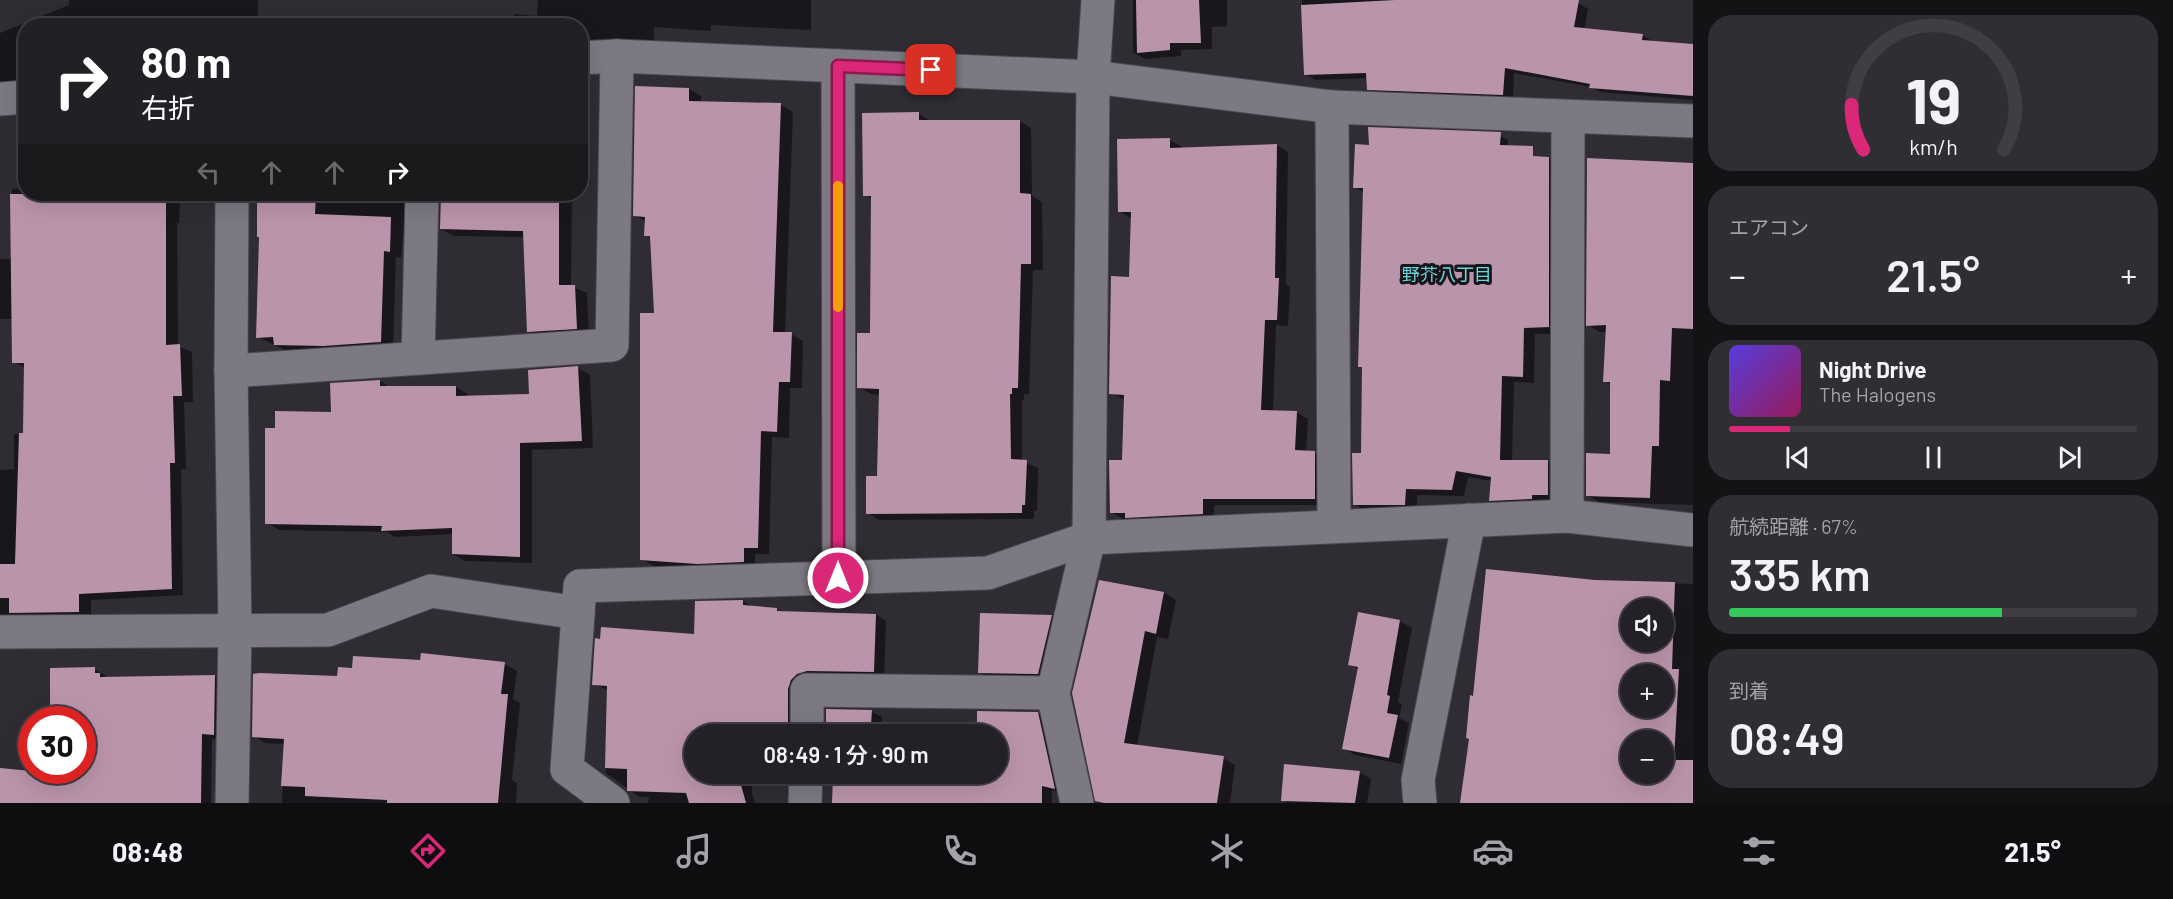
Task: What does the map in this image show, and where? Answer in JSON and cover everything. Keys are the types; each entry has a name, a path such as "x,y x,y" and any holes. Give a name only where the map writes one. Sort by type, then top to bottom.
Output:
{"street":[{"path":"1077,803 1053,693 1089,538 1093,77 1098,0"},
{"path":"231,371 612,345 617,56"},
{"path":"588,58 617,56 1093,77 1332,108 1693,122"},
{"path":"838,66 838,578"},
{"path":"0,99 18,98"},
{"path":"1332,108 1334,526"},
{"path":"1567,516 1568,117"},
{"path":"232,201 231,371 236,630 234,803"},
{"path":"418,358 422,201"},
{"path":"613,803 567,769 580,586 987,573 1089,538 1567,516 1693,530"},
{"path":"1420,803 1418,780 1469,520"},
{"path":"0,632 328,630 431,591 578,613"},
{"path":"807,724 807,690 1053,693"},
{"path":"805,803 806,784"}],"building":[{"path":"1136,0 1199,0 1201,43 1170,43 1170,50 1137,53"},
{"path":"1395,0 1579,0 1574,27 1643,34 1642,40 1693,44 1693,96 1589,88 1590,84 1505,68 1503,95 1367,90 1366,73 1304,75 1301,5"},
{"path":"635,86 689,88 689,101 781,103 773,332 792,332 790,382 779,382 777,432 761,431 758,548 744,548 744,562 697,564 640,560 640,313 654,313 650,236 644,236 645,217 633,216"},
{"path":"919,112 919,120 1020,120 1020,193 1031,194 1031,264 1021,264 1018,388 1012,388 1012,394 1010,394 1011,459 1027,460 1025,505 1022,505 1022,513 866,514 866,476 877,476 879,389 857,388 857,333 870,333 871,196 863,196 862,113"},
{"path":"1368,127 1501,132 1500,145 1533,146 1533,156 1549,157 1549,327 1524,328 1523,377 1502,376 1500,460 1548,460 1548,495 1532,495 1532,499 1489,501 1491,477 1456,471 1452,490 1406,489 1405,505 1353,505 1352,453 1361,453 1362,367 1358,367 1363,188 1353,188 1355,144 1369,145"},
{"path":"1170,138 1170,148 1277,144 1275,278 1279,278 1277,320 1265,320 1261,410 1297,411 1295,450 1315,451 1315,499 1203,499 1203,514 1125,518 1125,513 1110,513 1109,460 1122,460 1124,395 1109,394 1111,276 1129,277 1131,212 1118,212 1117,139"},
{"path":"1587,158 1693,163 1693,329 1672,328 1670,381 1660,380 1659,446 1652,446 1650,498 1586,496 1586,453 1610,454 1610,382 1603,382 1606,325 1586,326"},
{"path":"10,194 18,194 18,201 166,201 166,345 180,344 182,396 173,396 175,463 170,463 172,589 79,594 79,612 9,613 9,598 0,598 0,564 15,564 19,433 23,433 24,363 12,363"},
{"path":"257,201 316,201 315,214 391,217 390,252 384,251 381,342 323,346 274,345 273,337 256,338 259,237 257,237"},
{"path":"441,201 559,201 559,285 575,285 577,329 527,332 523,231 440,229"},
{"path":"578,366 582,441 520,443 520,557 452,554 452,528 381,531 382,526 265,524 265,428 275,428 275,411 331,412 330,383 380,380 380,386 456,386 456,396 529,394 528,370"},
{"path":"1486,569 1595,580 1675,582 1674,611 1674,598 1620,598 1620,652 1673,652 1672,664 1620,664 1620,718 1674,718 1674,669 1679,669 1674,760 1693,760 1693,803 1460,803 1469,739 1466,738 1470,695 1473,696"},
{"path":"1099,580 1164,592 1156,634 1145,631 1124,743 1224,756 1217,803 1104,803 1095,801 1072,693"},
{"path":"743,600 743,605 777,608 777,611 876,614 874,672 807,671 797,674 791,680 788,689 788,724 684,724 684,784 741,784 746,803 689,803 686,793 627,791 627,769 605,768 607,686 592,685 595,638 600,639 601,627 694,634 695,601"},
{"path":"1358,612 1400,620 1387,695 1390,696 1387,713 1398,715 1389,758 1342,749 1358,667 1348,665"},
{"path":"980,613 1052,615 1038,674 978,673"},
{"path":"421,653 505,662 501,694 508,694 498,803 387,803 387,800 305,796 305,787 281,786 284,739 252,737 253,674 337,676 338,667 352,668 353,656 420,660"},
{"path":"95,667 95,673 100,673 100,677 215,675 214,735 202,734 201,803 0,803 0,768 18,770 18,784 96,784 96,706 50,706 50,668"},
{"path":"826,709 872,710 871,724 826,724"},
{"path":"977,711 1038,712 1055,789 1042,786 1042,803 832,803 833,784 1008,784 1008,724 977,724"},
{"path":"1284,764 1360,771 1355,803 1281,801"}],"slow traffic":[{"path":"838,186 838,307"}],"district":[{"name":"野芥八丁目","path":"1447,274"}],"route":[{"path":"838,578 838,66 931,70"}]}
